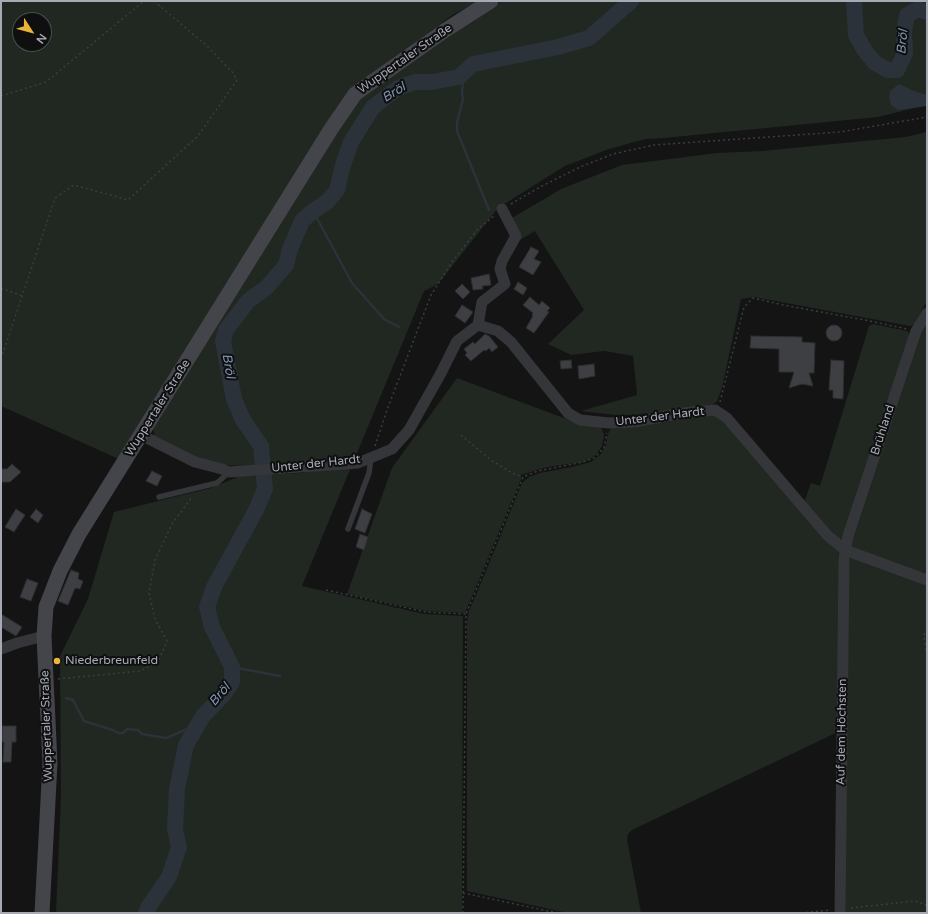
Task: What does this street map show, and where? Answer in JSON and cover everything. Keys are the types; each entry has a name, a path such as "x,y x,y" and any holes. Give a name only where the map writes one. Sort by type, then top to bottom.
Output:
{"main road":[{"name":"Wuppertaler Straße","path":"42,913 50,763 44,636 46,607 60,571 79,534 331,129 355,94 444,30 491,1"}],"street":[{"path":"478,325 482,302 505,284 500,269 502,261 516,236 502,209"},
{"name":"Brühland","path":"845,550 848,536 916,331 927,313"},
{"name":"Unter der Hardt","path":"141,435 195,462 229,472 358,463 392,449 409,430 457,341 478,325 498,331 511,342 568,413 580,420 609,423 633,422 683,413 716,410 731,422 827,535 845,550 927,580"},
{"name":"Auf dem Höchsten","path":"840,911 845,550"},
{"path":"1,649 44,636"}],"lane":[{"path":"348,529 369,473 371,458"},
{"path":"159,497 217,483 229,472"}],"path":[{"path":"1,96 46,82 144,1"},
{"path":"1,359 55,198 74,185 128,200 198,136 237,80 233,73 207,46 154,1"},
{"path":"371,458 387,410 431,295 452,262 473,236 502,209 580,166 613,154 654,145 840,132 927,117"},
{"path":"1,288 22,296"},
{"path":"718,412 744,307 753,298 916,331"},
{"path":"461,435 491,460 512,473 523,477 538,471 583,462 594,458 604,448 609,423"},
{"path":"463,913 466,614 523,477"},
{"path":"58,679 140,671 158,662 167,641 155,619 149,593 155,560 172,524 200,488"},
{"path":"326,590 426,612 466,614"},
{"path":"927,629 924,637 927,654"},
{"path":"463,893 558,913"},
{"path":"801,913 840,911 915,901 927,905"}],"shaded area":[{"path":"1,1 480,1 454,14 351,89 121,460 1,406"},
{"path":"502,1 927,1 927,105 878,117 645,139 606,150 565,166 498,208 438,284 424,291 355,458 265,466 218,465 196,458 155,436 153,429 358,99 377,83"},
{"path":"899,84 927,95 927,106 898,110 891,105 889,97 890,91"},
{"path":"927,132 927,301 914,325 910,326 754,297 741,299 722,388 717,401 712,405 634,415 615,415 581,411 637,395 633,356 604,351 571,355 548,344 584,310 535,231 520,240 512,218 561,189 622,165 717,153 762,151 905,137"},
{"path":"873,324 907,331 910,334 843,538 839,540 804,503 811,483 820,486 869,326"},
{"path":"922,324 927,327 927,578 850,546"},
{"path":"457,378 561,417 601,427 604,435 602,446 592,458 583,462 547,467 521,475 521,479 465,613 426,611 347,594 392,468"},
{"path":"713,414 721,419 838,551 841,557 840,731 632,830 628,834 627,839 641,913 568,913 467,891 467,622 469,611 522,483 529,477 540,473 591,462 601,454 606,445 608,434 612,426"},
{"path":"351,467 302,586 424,614 463,616 462,913 56,913 61,796 60,656 88,599 114,512 211,488 240,476 300,473"},
{"path":"854,556 927,586 927,913 845,913 846,562"}],"building":[{"path":"531,247 539,251 534,259 541,262 533,275 519,267"},
{"path":"489,274 491,285 482,286 483,289 473,290 471,278"},
{"path":"518,282 527,288 523,295 514,289"},
{"path":"462,284 470,292 463,299 455,291"},
{"path":"530,297 539,305 542,301 550,308 547,311 549,312 534,333 526,328 533,316 533,313 523,305"},
{"path":"462,305 473,312 465,323 455,316"},
{"path":"834,325 840,327 842,333 840,339 834,341 828,339 826,333 828,327"},
{"path":"485,334 489,336 498,347 492,352 489,348 486,351 484,350 471,361 465,355 467,353 464,349 473,342 475,344"},
{"path":"751,336 802,337 802,342 815,343 814,373 809,373 813,386 802,384 789,388 794,372 779,372 779,349 750,348"},
{"path":"571,360 572,368 561,369 560,361"},
{"path":"831,360 844,361 843,399 833,398 833,390 829,390"},
{"path":"594,364 595,376 579,379 578,366"},
{"path":"12,464 21,472 10,482 1,482 1,469 7,469"},
{"path":"152,471 162,476 157,486 146,481"},
{"path":"16,509 25,515 14,532 5,527"},
{"path":"36,509 43,515 38,523 30,517"},
{"path":"362,509 372,514 365,533 355,529"},
{"path":"360,534 368,537 364,550 356,547"},
{"path":"71,570 79,573 78,579 83,581 80,589 75,588 68,605 58,601"},
{"path":"27,579 38,583 31,601 20,597"},
{"path":"1,614 22,627 16,636 1,627"},
{"path":"2,726 16,726 16,742 12,742 11,762 3,762 4,742 2,742"}],"waterway":[{"name":"Bröl","path":"146,913 149,906 169,877 179,847 175,829 177,789 186,745 203,716 224,694 232,682 232,667 212,627 207,607 214,587 256,510 265,489 261,446 243,420 234,399 223,341 226,330 248,301 266,288 286,265 290,249 302,221 313,211 327,202 337,190 343,165 351,142 373,107 398,88 415,82 432,82 459,77 473,64 558,47 589,38 631,1"},
{"name":"Bröl","path":"854,1 856,35 865,51 875,63 888,70 897,70 905,53 904,32 907,15 918,9 927,12"},
{"path":"464,72 462,91 463,99 457,123 457,131 489,210"},
{"path":"313,211 352,283 384,319 399,327"},
{"path":"232,667 280,676"},
{"path":"66,698 73,700 84,721 118,733 123,733 127,729 138,730 142,734 166,738 197,725"}],"place":[{"name":"Niederbreunfeld","path":"57,661"}]}
